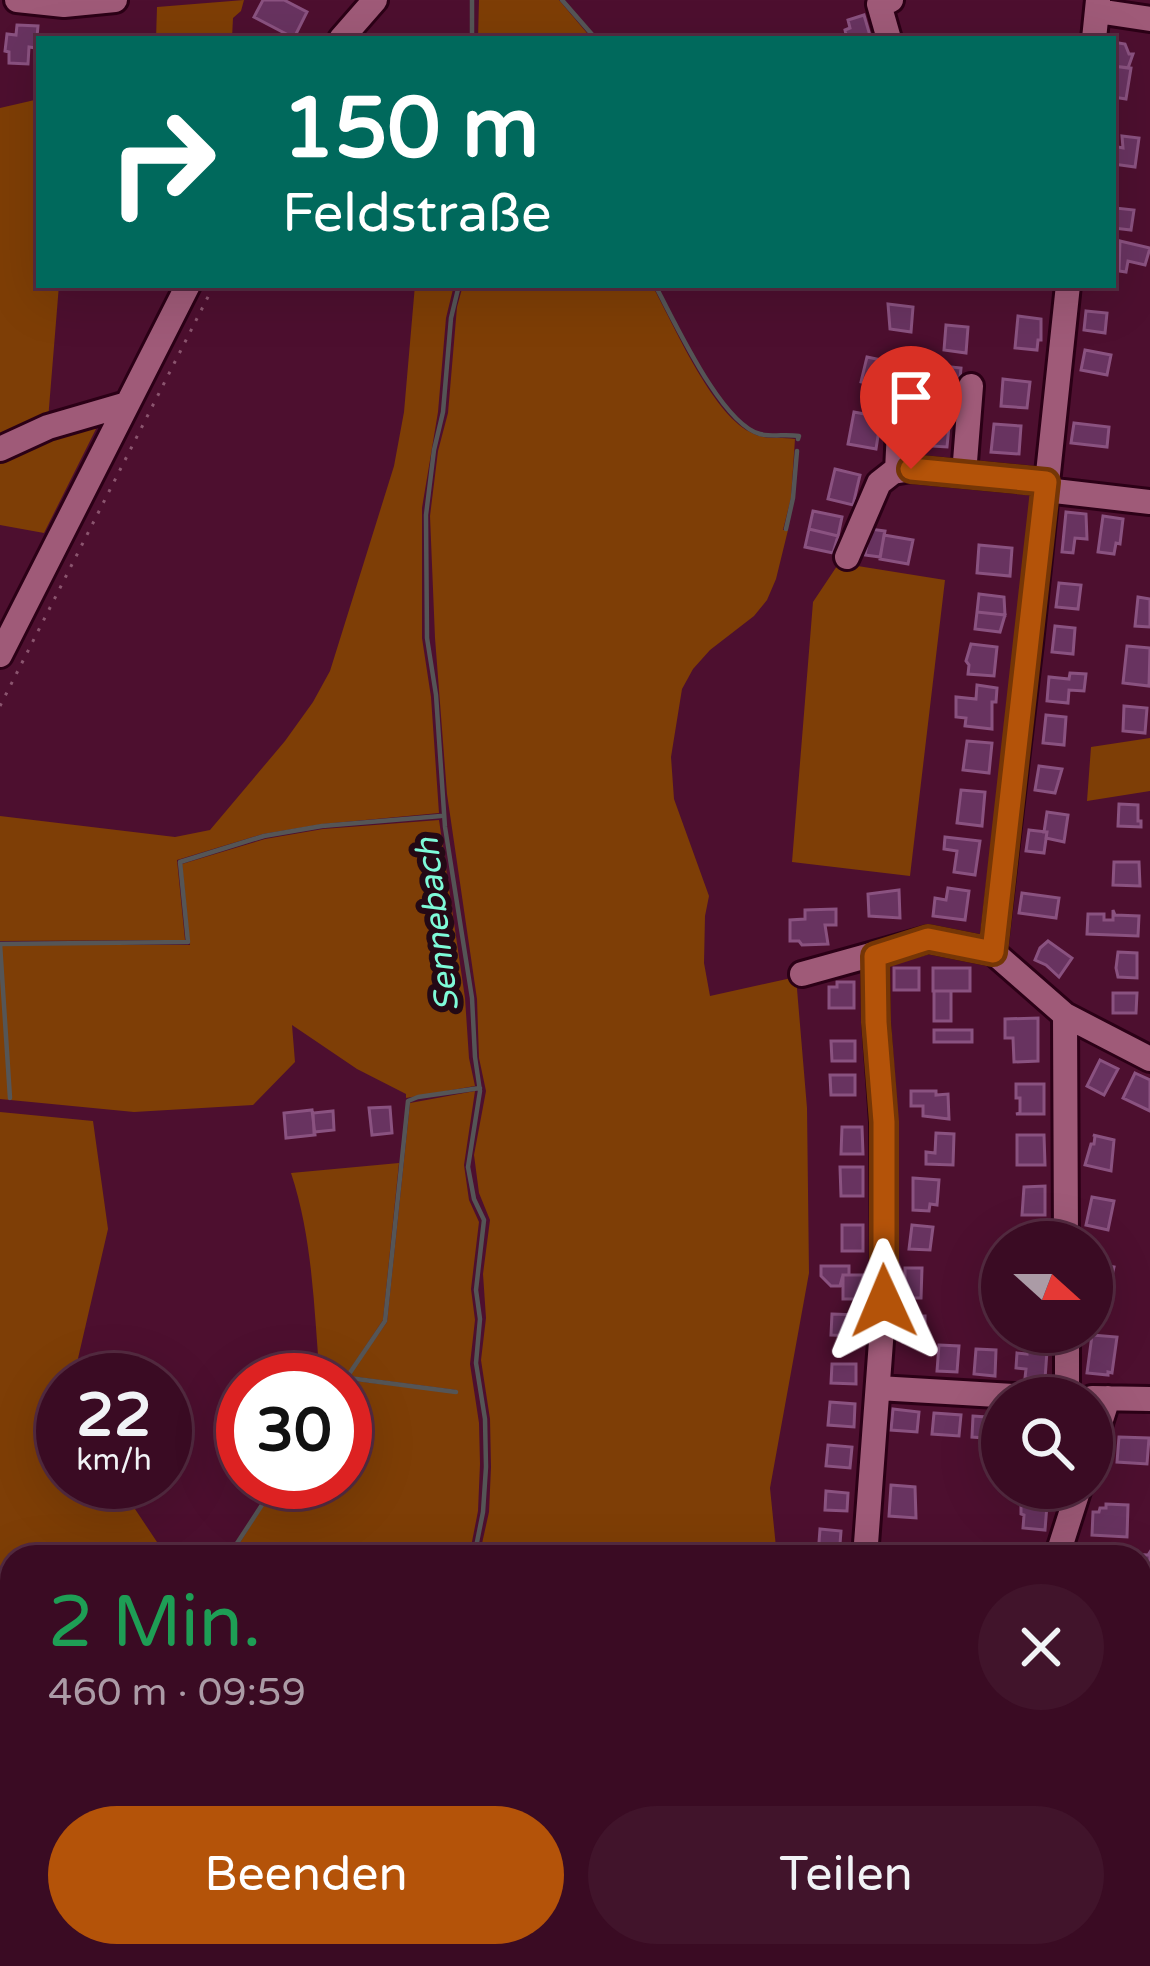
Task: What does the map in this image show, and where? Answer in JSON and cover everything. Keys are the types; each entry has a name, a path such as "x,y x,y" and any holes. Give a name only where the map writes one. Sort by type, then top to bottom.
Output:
{"street":[{"path":"17,0 64,5 115,0"},
{"path":"344,36 374,0"},
{"path":"888,36 879,4 891,0"},
{"path":"1094,36 1093,3 1150,19"},
{"path":"0,655 186,288"},
{"path":"993,952 1068,288"},
{"path":"964,474 971,386"},
{"path":"0,449 48,428 127,404"},
{"path":"897,471 899,410"},
{"path":"847,557 879,483 897,471 964,474 1150,502"},
{"path":"802,974 928,939 993,952 1064,1015 1150,1059"},
{"path":"866,1545 884,1301 884,1122 875,956"},
{"path":"1064,1015 1066,1221"},
{"path":"878,1388 981,1394"},
{"path":"1113,1398 1150,1399"},
{"path":"1062,1545 1073,1509"}],"path":[{"path":"0,706 212,288"}],"shaded area":[{"path":"244,0 233,18 232,36 156,36 157,7"},
{"path":"479,0 559,0 589,36 478,36"},
{"path":"36,100 36,288 59,288 48,420 0,440 0,108"},
{"path":"415,288 453,288 422,508 422,638 439,813 263,834 177,860 185,940 0,941 0,816 175,837 210,830 285,741 330,671 394,466 404,412"},
{"path":"462,288 654,288 695,366 735,422 761,436 795,439 791,498 783,530 788,530 776,579 754,616 693,669 682,689 671,757 674,799 709,896 704,963 710,996 796,977 807,1108 809,1273 770,1488 776,1545 482,1545 491,1467 481,1360 490,1220 479,1193 474,1155 486,1091 447,794 430,516 448,413"},
{"path":"89,424 96,429 44,533 0,525 0,457"},
{"path":"839,563 945,580 910,876 792,862 813,602"},
{"path":"1150,738 1150,791 1087,801 1091,747"},
{"path":"439,820 475,1086 406,1098 292,1025 295,1062 253,1105 134,1112 0,1099 0,945 190,945 182,864 265,839 323,829"},
{"path":"475,1091 464,1165 469,1200 479,1222 471,1289 475,1320 470,1364 480,1464 471,1545 239,1545 261,1509 372,1509 372,1383 457,1393 372,1379 372,1353 365,1353 387,1322 410,1103"},
{"path":"0,1112 93,1121 108,1229 79,1353 36,1353 36,1509 135,1509 159,1545 0,1545"},
{"path":"399,1163 383,1320 361,1353 318,1353 308,1249 291,1173"}],"building":[{"path":"263,0 284,0 307,12 295,36 254,17"},
{"path":"864,15 870,36 846,36 848,20"},
{"path":"17,25 38,26 36,48 29,47 28,64 9,63 7,34 16,35"},
{"path":"1116,42 1125,44 1133,54 1128,68 1116,66"},
{"path":"1116,66 1131,68 1126,99 1116,97"},
{"path":"1122,136 1139,138 1135,167 1116,164 1116,147 1123,148"},
{"path":"1116,208 1134,210 1131,230 1116,228"},
{"path":"1120,241 1150,248 1145,265 1128,261 1126,272 1119,271"},
{"path":"888,304 913,307 911,332 890,329"},
{"path":"1086,311 1107,313 1105,333 1084,330"},
{"path":"1018,316 1041,319 1037,350 1015,348"},
{"path":"946,325 968,327 966,353 944,350"},
{"path":"1085,350 1111,355 1107,375 1081,370"},
{"path":"867,357 900,364 894,390 861,382"},
{"path":"933,365 961,368 959,389 931,386"},
{"path":"1003,379 1030,382 1027,408 1001,406"},
{"path":"927,385 955,388 953,402 926,399"},
{"path":"854,412 881,417 876,449 848,444"},
{"path":"924,414 950,416 947,447 917,445"},
{"path":"1074,423 1109,427 1107,447 1071,443"},
{"path":"994,424 1021,426 1019,454 991,452"},
{"path":"835,469 860,475 853,505 828,499"},
{"path":"813,511 842,517 838,536 809,529"},
{"path":"1066,512 1086,514 1087,539 1075,538 1073,553 1062,552"},
{"path":"1103,516 1123,519 1114,554 1098,552"},
{"path":"809,529 838,536 833,553 805,547"},
{"path":"870,529 885,531 880,557 865,555"},
{"path":"884,535 913,540 908,564 880,559"},
{"path":"979,545 1012,548 1010,576 977,573"},
{"path":"1059,583 1081,585 1078,609 1056,607"},
{"path":"979,594 1004,597 1005,615 977,612"},
{"path":"1138,597 1150,599 1150,627 1135,626"},
{"path":"977,612 1005,615 1000,632 975,629"},
{"path":"1055,626 1075,628 1073,654 1052,652"},
{"path":"971,644 997,647 994,676 968,674"},
{"path":"1127,646 1150,648 1149,686 1123,683"},
{"path":"1070,673 1086,674 1084,691 1069,690 1068,703 1047,701 1049,677 1069,679"},
{"path":"977,685 997,688 992,729 965,726 966,718 956,717 956,697 976,699"},
{"path":"1124,706 1147,708 1145,733 1123,731"},
{"path":"1046,715 1066,717 1064,745 1043,743"},
{"path":"967,741 992,743 989,773 963,770"},
{"path":"1039,766 1062,769 1055,793 1035,790"},
{"path":"961,790 985,792 982,826 957,823"},
{"path":"1119,804 1138,805 1141,827 1118,826"},
{"path":"1047,812 1068,815 1064,842 1046,838"},
{"path":"1029,830 1047,832 1044,853 1026,851"},
{"path":"945,837 980,841 975,875 954,872 957,851 944,849"},
{"path":"1114,862 1139,862 1140,886 1113,885"},
{"path":"948,888 969,891 965,920 933,916 935,898 946,900"},
{"path":"899,890 900,918 869,916 868,894"},
{"path":"1022,893 1059,898 1056,918 1019,913"},
{"path":"836,909 836,925 825,925 828,944 790,941 790,920 805,919 805,910"},
{"path":"1113,910 1115,915 1139,916 1138,936 1087,934 1088,914 1104,914 1104,920 1113,920"},
{"path":"1048,941 1072,958 1059,977 1035,960"},
{"path":"1118,952 1137,953 1137,978 1118,977"},
{"path":"894,968 919,968 919,990 894,990"},
{"path":"933,968 970,968 970,991 933,991"},
{"path":"837,982 854,982 854,1008 829,1008 829,987 837,987"},
{"path":"934,991 951,991 951,1021 934,1021"},
{"path":"1113,993 1137,993 1136,1013 1113,1013"},
{"path":"1038,1018 1038,1061 1014,1062 1013,1038 1005,1038 1005,1019"},
{"path":"934,1030 972,1030 972,1042 934,1042"},
{"path":"831,1041 855,1041 855,1061 832,1061"},
{"path":"1100,1060 1118,1069 1104,1095 1087,1086"},
{"path":"1135,1073 1150,1080 1150,1111 1123,1098"},
{"path":"830,1075 855,1075 855,1095 831,1095"},
{"path":"1016,1084 1044,1084 1044,1114 1016,1114 1020,1113 1020,1098 1016,1098"},
{"path":"911,1091 948,1094 949,1119 923,1116 923,1106 911,1106"},
{"path":"390,1107 392,1133 372,1135 369,1108"},
{"path":"312,1110 315,1135 286,1138 284,1113"},
{"path":"333,1111 334,1130 314,1132 313,1113"},
{"path":"842,1127 862,1127 863,1154 841,1154"},
{"path":"936,1133 954,1134 953,1165 926,1164 926,1152 935,1153"},
{"path":"1017,1135 1044,1135 1045,1165 1017,1165"},
{"path":"1093,1135 1114,1140 1111,1171 1085,1165"},
{"path":"840,1167 863,1167 863,1196 841,1196"},
{"path":"913,1178 939,1180 937,1205 930,1204 929,1211 913,1210"},
{"path":"1045,1186 1045,1215 1022,1215 1024,1187"},
{"path":"1092,1197 1114,1201 1110,1221 1087,1221"},
{"path":"842,1225 863,1225 863,1251 842,1251"},
{"path":"912,1225 933,1227 930,1250 909,1249"},
{"path":"821,1266 849,1266 849,1275 843,1275 840,1286 831,1286 821,1276"},
{"path":"905,1268 922,1268 921,1298 905,1298"},
{"path":"843,1275 863,1275 863,1299 843,1299"},
{"path":"832,1314 859,1315 858,1336 831,1335"},
{"path":"903,1316 925,1316 925,1342 903,1342"},
{"path":"1113,1337 1117,1337 1112,1373 1087,1373 1090,1353 1113,1353"},
{"path":"939,1345 959,1346 957,1372 937,1371"},
{"path":"976,1349 996,1353 995,1376 974,1374"},
{"path":"1017,1353 1047,1353 1045,1377 1025,1377 1026,1369 1016,1368"},
{"path":"832,1364 856,1364 856,1384 831,1383"},
{"path":"830,1402 855,1404 854,1427 828,1425"},
{"path":"893,1409 919,1412 917,1432 891,1430"},
{"path":"934,1413 961,1415 959,1436 932,1434"},
{"path":"973,1416 981,1417 981,1438 972,1437"},
{"path":"1119,1437 1149,1438 1147,1464 1117,1462"},
{"path":"828,1445 852,1447 850,1468 826,1466"},
{"path":"891,1485 915,1487 916,1518 889,1516"},
{"path":"826,1491 848,1493 847,1511 825,1510"},
{"path":"1113,1504 1128,1505 1127,1537 1092,1535 1093,1512 1113,1509"},
{"path":"1021,1509 1047,1509 1045,1530 1023,1528"},
{"path":"820,1529 841,1531 840,1545 819,1545"}],"waterway":[{"name":"Sennebach","path":"472,0 472,36"},
{"path":"562,0 593,36"},
{"name":"Sennebach","path":"458,288 426,515 427,638 445,827 472,998 480,1091 468,1167 484,1220 476,1290 480,1319 476,1363 486,1467 476,1545"},
{"path":"657,288 700,369 730,411 760,434 798,439"},
{"path":"786,529 797,451"},
{"path":"10,1098 0,944 188,942 180,862 264,836 441,816"},
{"path":"363,1353 385,1321 408,1101 480,1088"},
{"path":"372,1381 456,1392"},
{"path":"236,1545 259,1509"}],"route":[{"path":"884,1301 884,1122 875,956 928,939 993,952 1046,482 911,469"}]}
